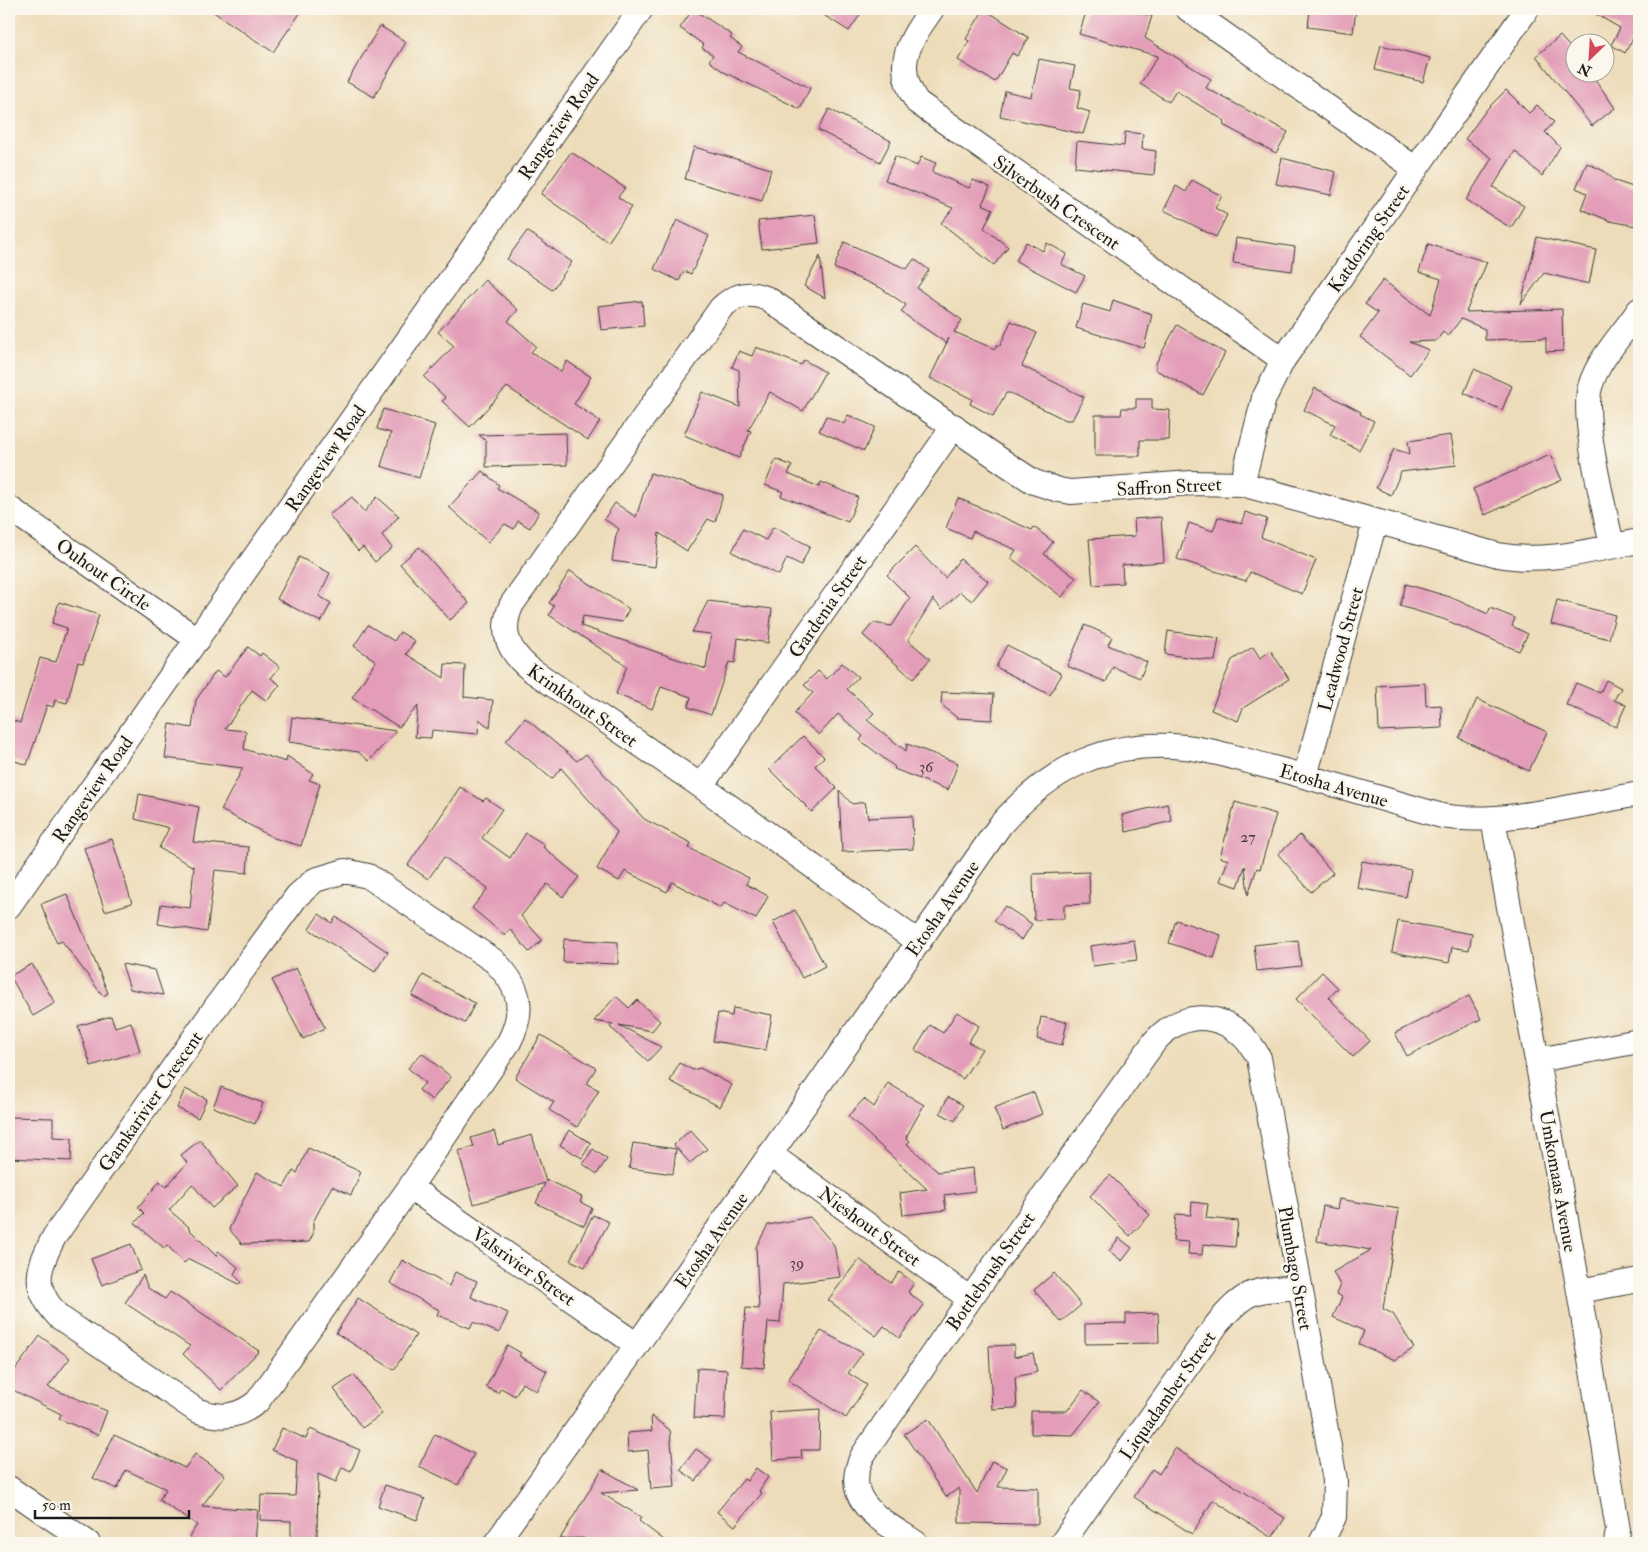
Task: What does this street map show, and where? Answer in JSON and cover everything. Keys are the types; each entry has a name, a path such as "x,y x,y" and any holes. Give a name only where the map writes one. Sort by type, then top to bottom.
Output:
{"street":[{"name":"Rangeview Road","path":"9,906 198,640 640,9"},
{"name":"Silverbush Crescent","path":"932,9 912,37 907,51 906,79 917,102 1283,360"},
{"path":"1188,9 1416,169"},
{"name":"Katdoring Street","path":"1242,484 1264,398 1283,360 1526,9"},
{"name":"Saffron Street","path":"746,294 768,299 1034,482 1059,490 1083,491 1191,483 1242,484 1375,522 1498,555 1517,558 1552,557 1639,541"},
{"name":"Krinkhout Street","path":"746,294 733,298 721,308 512,604 505,623 508,644 525,665 700,786 918,942"},
{"path":"1612,546 1591,435 1590,389 1604,361 1639,310"},
{"name":"Gardenia Street","path":"700,786 954,426"},
{"name":"Ouhout Circle","path":"9,508 198,640"},
{"name":"Leadwood Street","path":"1305,776 1375,522"},
{"name":"Etosha Avenue","path":"505,1540 637,1345 1002,824 1027,797 1046,781 1071,766 1111,752 1138,746 1161,746 1187,747 1305,776 1442,816 1494,819 1639,794"},
{"name":"Umkomaas Avenue","path":"1494,819 1579,1291 1618,1530 1616,1543"},
{"name":"Gamkarivier Crescent","path":"356,872 368,876 494,961 508,974 518,997 519,1014 516,1028 509,1042 410,1188 257,1402 233,1416 214,1416 196,1410 59,1316 45,1298 40,1285 41,1262 54,1237 218,1004 297,896 315,880 335,873 356,872"},
{"name":"Plumbago Street","path":"1207,1018 1226,1024 1238,1031 1250,1042 1260,1058 1299,1287 1335,1480 1334,1517 1322,1543"},
{"name":"Bottlebrush Street","path":"916,1543 868,1509 858,1492 854,1480 856,1469 970,1299 1155,1041 1169,1028 1179,1022 1188,1019 1207,1018"},
{"path":"1538,1060 1639,1041"},
{"name":"Nieshout Street","path":"770,1154 970,1299"},
{"name":"Valsrivier Street","path":"410,1188 637,1345"},
{"path":"1579,1291 1639,1280"},
{"name":"Liquadamber Street","path":"1062,1543 1211,1332 1231,1308 1254,1291 1299,1287"},
{"path":"9,1488 88,1543"}],"building":[{"path":"209,9 303,9 273,52"},
{"path":"693,9 732,35 730,38 742,47 738,52 810,88 800,109 724,72 709,61 713,55 702,48 704,45 680,28"},
{"path":"814,9 864,9 849,31"},
{"path":"984,9 1029,38 1017,56 1012,53 995,82 958,60 969,41 966,39"},
{"path":"1087,9 1127,9 1152,16 1145,38 1211,79 1206,88 1288,132 1276,153 1223,125 1225,121 1176,91 1169,102 1140,84 1158,56 1079,34"},
{"path":"1310,9 1356,9 1353,33 1308,27"},
{"path":"1587,9 1639,9 1639,39 1634,36 1625,53 1616,48 1616,36 1620,28"},
{"path":"380,26 406,42 374,97 347,82"},
{"path":"1560,36 1566,43 1566,82 1597,82 1615,108 1592,126 1536,56"},
{"path":"1381,45 1430,58 1423,82 1375,70"},
{"path":"1039,59 1075,66 1070,88 1081,90 1077,108 1090,112 1083,134 1000,116 1005,91 1031,97"},
{"path":"1506,90 1529,113 1537,105 1554,122 1545,132 1560,147 1542,176 1515,151 1493,187 1524,206 1511,228 1466,200 1492,158 1465,139 1487,109"},
{"path":"829,109 891,141 880,162 818,130"},
{"path":"1125,132 1143,134 1142,149 1156,151 1154,175 1075,167 1077,141 1124,146"},
{"path":"694,147 771,169 762,201 685,179"},
{"path":"571,152 625,188 618,197 632,207 608,242 541,194"},
{"path":"895,156 917,166 921,157 936,163 932,172 969,188 973,180 990,187 982,204 993,209 984,228 1008,247 994,265 941,223 953,208 885,180"},
{"path":"1282,158 1336,172 1331,195 1276,184"},
{"path":"1587,163 1604,171 1615,181 1639,189 1636,226 1610,221 1581,209 1587,193 1576,188"},
{"path":"1192,180 1222,196 1215,208 1227,215 1216,237 1164,210 1176,186 1186,192"},
{"path":"815,215 819,243 762,249 758,221"},
{"path":"677,220 709,236 691,274 684,271 679,281 654,269"},
{"path":"527,231 572,262 552,290 507,259"},
{"path":"1537,237 1596,250 1589,284 1544,273 1521,304"},
{"path":"1236,238 1295,247 1292,271 1233,263"},
{"path":"844,242 907,269 914,259 929,270 917,288 962,320 954,332 995,349 997,345 1000,346 1011,321 1037,333 1022,366 1084,397 1072,420 1066,420 1010,393 1006,393 993,416 970,404 972,399 930,378 949,338 946,343 901,312 906,305 881,288 834,268"},
{"path":"1026,242 1043,251 1047,243 1067,254 1061,264 1085,276 1076,292 1016,261"},
{"path":"1428,244 1487,262 1466,312 1562,309 1563,351 1546,352 1546,338 1485,340 1485,329 1461,319 1448,336 1443,332 1436,341 1409,342 1429,350 1410,375 1360,337 1378,313 1365,304 1383,280 1430,315 1441,279 1419,272"},
{"path":"820,256 825,298 804,286"},
{"path":"485,280 518,310 508,321 536,346 531,352 561,371 567,361 591,377 574,404 600,421 588,440 507,387 470,427 442,401 446,398 424,377 454,346 438,332"},
{"path":"1113,300 1152,314 1144,348 1076,328 1083,304 1110,312"},
{"path":"642,301 644,326 601,330 598,306"},
{"path":"1177,325 1225,353 1203,395 1156,370 1156,363"},
{"path":"756,347 801,365 804,360 825,372 803,411 770,392 748,430 751,431 739,458 684,435 702,392 740,407 739,370 732,367 739,351 752,356"},
{"path":"1474,369 1512,386 1502,410 1464,393"},
{"path":"1315,388 1361,412 1360,414 1374,421 1359,450 1330,435 1335,425 1304,410"},
{"path":"1136,399 1152,399 1152,409 1170,410 1169,440 1140,440 1140,456 1095,456 1095,415 1121,415 1122,408 1136,408"},
{"path":"383,409 435,425 419,478 381,466 391,433 377,429"},
{"path":"848,415 875,427 864,451 819,431 826,416 844,424"},
{"path":"566,433 567,465 486,467 486,441 479,435"},
{"path":"1451,435 1456,465 1401,472 1391,495 1376,488 1394,449 1410,454 1408,441"},
{"path":"1550,455 1562,480 1485,515 1473,489"},
{"path":"776,459 792,466 788,474 819,487 821,482 858,497 848,522 781,496 783,492 765,485"},
{"path":"482,471 499,485 497,488 539,512 530,528 518,521 514,529 505,524 488,542 449,507"},
{"path":"650,473 723,495 715,522 708,519 687,551 659,533 655,567 612,561 616,535 619,529 604,519 615,503 636,517"},
{"path":"352,497 364,512 377,497 399,516 382,535 392,548 375,562 363,547 358,551 329,515"},
{"path":"958,498 1032,530 1034,527 1053,542 1044,554 1076,578 1062,597 1011,558 1016,550 973,531 970,538 946,528"},
{"path":"1245,512 1267,519 1261,537 1316,560 1302,594 1250,572 1246,581 1177,559 1189,523 1213,531 1218,517 1242,524"},
{"path":"1161,517 1164,562 1122,565 1123,583 1093,585 1089,539 1135,536 1134,519"},
{"path":"773,527 810,546 801,565 787,558 779,575 732,552 743,529 766,540"},
{"path":"419,547 469,603 450,620 400,564"},
{"path":"915,547 945,578 960,559 988,581 972,601 960,592 942,609 933,599 908,640 930,659 913,679 863,635 873,623 892,626 910,598 887,575"},
{"path":"299,557 330,573 319,596 331,603 321,622 277,599"},
{"path":"570,571 629,609 622,622 583,616 581,626 706,669 711,634 692,632 708,601 772,609 768,643 738,638 735,663 729,662 711,715 688,707 691,697 661,687 652,709 616,694 627,666 549,615 554,606 549,603"},
{"path":"1406,584 1450,597 1488,614 1490,608 1515,618 1512,626 1528,634 1519,651 1443,619 1400,606"},
{"path":"1557,600 1615,615 1609,639 1551,624"},
{"path":"59,602 99,615 83,663 78,662 67,703 55,700 53,707 47,705 27,765 9,759 9,719 20,723 40,658 56,662 67,628 52,623"},
{"path":"368,625 394,641 400,632 415,641 406,654 444,678 445,664 465,665 464,697 493,700 490,728 479,719 478,734 432,730 431,738 415,737 418,706 399,727 352,698 376,661 354,646"},
{"path":"1085,625 1112,637 1108,645 1147,662 1140,678 1113,667 1106,682 1067,666"},
{"path":"1168,631 1219,638 1215,661 1165,654"},
{"path":"1007,645 1062,674 1050,695 996,667"},
{"path":"248,647 260,656 262,653 280,667 271,678 280,685 267,701 252,690 225,729 246,731 244,749 286,762 287,756 313,774 309,780 320,784 301,846 274,838 221,810 243,768 165,758 170,724 192,728 196,700 216,671 225,677"},
{"path":"1253,647 1260,658 1271,651 1289,679 1243,708 1238,721 1211,710 1232,660"},
{"path":"842,663 858,677 847,689 874,713 867,720 906,751 907,744 958,763 948,790 894,769 895,767 860,740 863,736 838,714 819,735 794,713 813,693 804,685 818,671 827,679"},
{"path":"1606,680 1621,688 1614,700 1626,705 1616,727 1566,705 1576,683 1600,693"},
{"path":"1425,683 1426,706 1441,705 1442,728 1379,731 1377,686"},
{"path":"942,692 994,694 992,720 957,718 941,704"},
{"path":"1477,699 1547,732 1529,771 1459,738"},
{"path":"292,717 396,731 369,761 358,752 289,742"},
{"path":"525,718 577,761 586,754 644,819 691,843 689,848 749,878 746,884 768,896 756,919 724,903 721,908 672,882 667,892 625,871 619,881 597,869 617,832 561,768 552,779 506,741"},
{"path":"803,736 824,757 815,766 837,788 812,812 769,769"},
{"path":"460,787 483,801 486,798 502,809 482,838 510,858 526,833 545,845 543,847 579,877 563,897 547,884 521,916 542,940 529,952 510,929 505,936 472,908 488,888 444,857 428,879 408,865"},
{"path":"839,790 852,804 865,802 868,818 912,816 913,849 842,852"},
{"path":"139,794 199,807 193,842 249,847 247,873 215,870 207,932 158,924 161,904 190,908 194,867 159,848 169,828 135,819"},
{"path":"1235,802 1276,814 1260,869 1257,868 1248,895 1245,866 1238,887 1220,881 1228,860 1220,857"},
{"path":"1167,804 1172,821 1126,832 1122,815"},
{"path":"1300,835 1333,873 1311,892 1278,854"},
{"path":"112,839 132,903 105,911 84,848"},
{"path":"1362,861 1411,870 1406,897 1357,888"},
{"path":"1089,872 1090,904 1064,905 1064,919 1034,920 1033,874"},
{"path":"67,894 108,993 103,996 62,941 57,943 41,904"},
{"path":"1005,906 1032,924 1022,940 994,921"},
{"path":"795,910 825,966 802,978 773,922"},
{"path":"319,914 332,923 336,917 388,952 375,972 309,929"},
{"path":"1176,920 1221,935 1214,958 1169,943"},
{"path":"1398,921 1472,934 1469,950 1452,947 1449,963 1392,952"},
{"path":"564,939 618,942 618,964 563,962"},
{"path":"1134,940 1137,960 1093,966 1090,946"},
{"path":"1298,940 1301,966 1257,971 1254,945"},
{"path":"32,964 55,1003 33,1016 10,976"},
{"path":"122,964 155,970 163,995 130,989"},
{"path":"296,968 325,1028 303,1039 272,980"},
{"path":"1322,972 1338,988 1329,998 1370,1041 1353,1057 1296,999"},
{"path":"423,975 475,1003 465,1023 412,996"},
{"path":"616,996 629,1008 637,1000 660,1021 652,1031 619,1025 661,1047 648,1061 610,1027 613,1024 594,1021"},
{"path":"1469,996 1481,1019 1407,1056 1395,1033"},
{"path":"733,1008 772,1015 766,1050 713,1041 718,1013 732,1016"},
{"path":"957,1012 979,1026 968,1042 982,1049 963,1079 915,1050 930,1025 943,1033"},
{"path":"111,1016 115,1027 131,1022 140,1051 91,1066 78,1026"},
{"path":"1041,1017 1067,1022 1062,1045 1037,1039"},
{"path":"541,1035 596,1068 587,1084 599,1090 577,1127 549,1110 554,1102 515,1078"},
{"path":"422,1053 451,1077 432,1100 419,1090 425,1083 408,1068"},
{"path":"679,1063 693,1070 700,1068 732,1085 720,1107 670,1081"},
{"path":"888,1083 924,1105 906,1137 910,1141 907,1144 938,1172 973,1168 975,1191 944,1195 946,1210 903,1215 900,1193 927,1189 848,1116 864,1099 874,1107"},
{"path":"221,1087 263,1103 255,1124 213,1107"},
{"path":"185,1089 207,1099 198,1118 177,1108"},
{"path":"1034,1092 1042,1114 1003,1130 994,1108"},
{"path":"948,1097 963,1105 955,1121 940,1113"},
{"path":"9,1117 53,1118 53,1137 72,1138 71,1161 9,1158"},
{"path":"569,1130 591,1143 582,1158 560,1145"},
{"path":"690,1130 707,1149 690,1163 674,1145"},
{"path":"494,1131 498,1145 532,1135 546,1182 547,1180 582,1197 580,1202 592,1208 584,1226 536,1203 545,1183 474,1204 458,1151 474,1147 471,1138"},
{"path":"200,1140 238,1186 212,1208 192,1184 169,1210 189,1227 216,1256 218,1251 238,1267 234,1274 241,1282 239,1284 189,1259 184,1263 167,1245 164,1248 135,1223 144,1213 138,1207 160,1181 166,1187 187,1163 181,1155"},
{"path":"633,1143 676,1149 673,1174 629,1168"},
{"path":"308,1148 361,1172 351,1195 332,1186 313,1222 313,1234 309,1242 242,1244 229,1229 257,1172 284,1187 293,1171 297,1173"},
{"path":"593,1149 607,1159 597,1174 583,1164"},
{"path":"1110,1175 1150,1215 1130,1236 1090,1196"},
{"path":"1339,1199 1399,1209 1383,1309 1393,1314 1414,1348 1395,1360 1359,1344 1364,1331 1333,1317 1342,1297 1336,1294 1340,1285 1333,1272 1371,1250 1317,1241 1323,1206 1337,1209"},
{"path":"1192,1202 1208,1204 1206,1218 1238,1221 1235,1247 1203,1244 1202,1255 1188,1254 1189,1242 1173,1241 1176,1214 1191,1215"},
{"path":"593,1215 609,1222 585,1267 570,1260"},
{"path":"810,1217 834,1245 840,1277 783,1284 780,1323 768,1322 764,1368 741,1366 746,1308 759,1309 756,1247 768,1225"},
{"path":"1119,1238 1132,1248 1122,1261 1109,1251"},
{"path":"131,1244 141,1270 102,1285 91,1259"},
{"path":"859,1259 891,1283 899,1272 914,1283 908,1292 924,1305 899,1338 884,1326 876,1336 828,1300"},
{"path":"402,1260 449,1286 455,1272 477,1281 471,1297 508,1313 499,1333 473,1322 470,1328 437,1315 439,1310 390,1283"},
{"path":"1054,1273 1081,1305 1061,1322 1034,1290"},
{"path":"143,1275 148,1288 165,1299 170,1292 259,1351 221,1390 183,1354 190,1346 125,1303"},
{"path":"358,1298 416,1335 394,1370 336,1333"},
{"path":"1158,1313 1159,1343 1085,1344 1085,1324 1126,1323 1126,1314"},
{"path":"821,1331 863,1353 848,1373 867,1385 846,1418 788,1380"},
{"path":"40,1336 70,1358 48,1387 107,1411 98,1435 59,1419 61,1414 9,1388 9,1378"},
{"path":"507,1345 521,1353 519,1356 547,1371 537,1391 522,1383 515,1396 501,1388 498,1393 486,1387"},
{"path":"1014,1345 1014,1357 1033,1353 1037,1372 1015,1377 1017,1408 992,1409 989,1346"},
{"path":"697,1368 727,1370 725,1419 694,1418"},
{"path":"354,1375 382,1414 362,1428 334,1389"},
{"path":"1083,1390 1099,1402 1073,1435 1031,1434 1031,1411 1067,1411"},
{"path":"820,1409 819,1450 801,1450 802,1458 773,1460 770,1412"},
{"path":"651,1416 670,1430 675,1487 651,1489 648,1450 628,1452 627,1433 652,1431"},
{"path":"928,1419 977,1493 992,1461 1007,1468 998,1487 1038,1488 1038,1524 959,1523 959,1488 946,1497 904,1434"},
{"path":"282,1428 306,1439 310,1429 360,1450 351,1471 342,1467 336,1482 318,1474 317,1539 291,1539 291,1521 260,1520 261,1495 295,1496 297,1461 272,1450"},
{"path":"435,1434 474,1454 458,1485 419,1466"},
{"path":"114,1435 185,1468 195,1454 225,1475 202,1506 258,1510 255,1542 220,1539 217,1543 198,1543 189,1537 197,1525 159,1500 166,1489 126,1470 117,1489 93,1478"},
{"path":"1175,1448 1285,1518 1272,1538 1213,1500 1192,1534 1134,1497 1152,1469 1159,1474"},
{"path":"696,1449 712,1460 696,1481 680,1470"},
{"path":"756,1468 768,1477 759,1491 762,1493 735,1526 717,1512 744,1479 747,1481"},
{"path":"602,1469 638,1490 601,1493 641,1517 639,1521 668,1543 591,1543 583,1538 560,1539"},
{"path":"385,1485 425,1499 417,1520 378,1506"}]}
